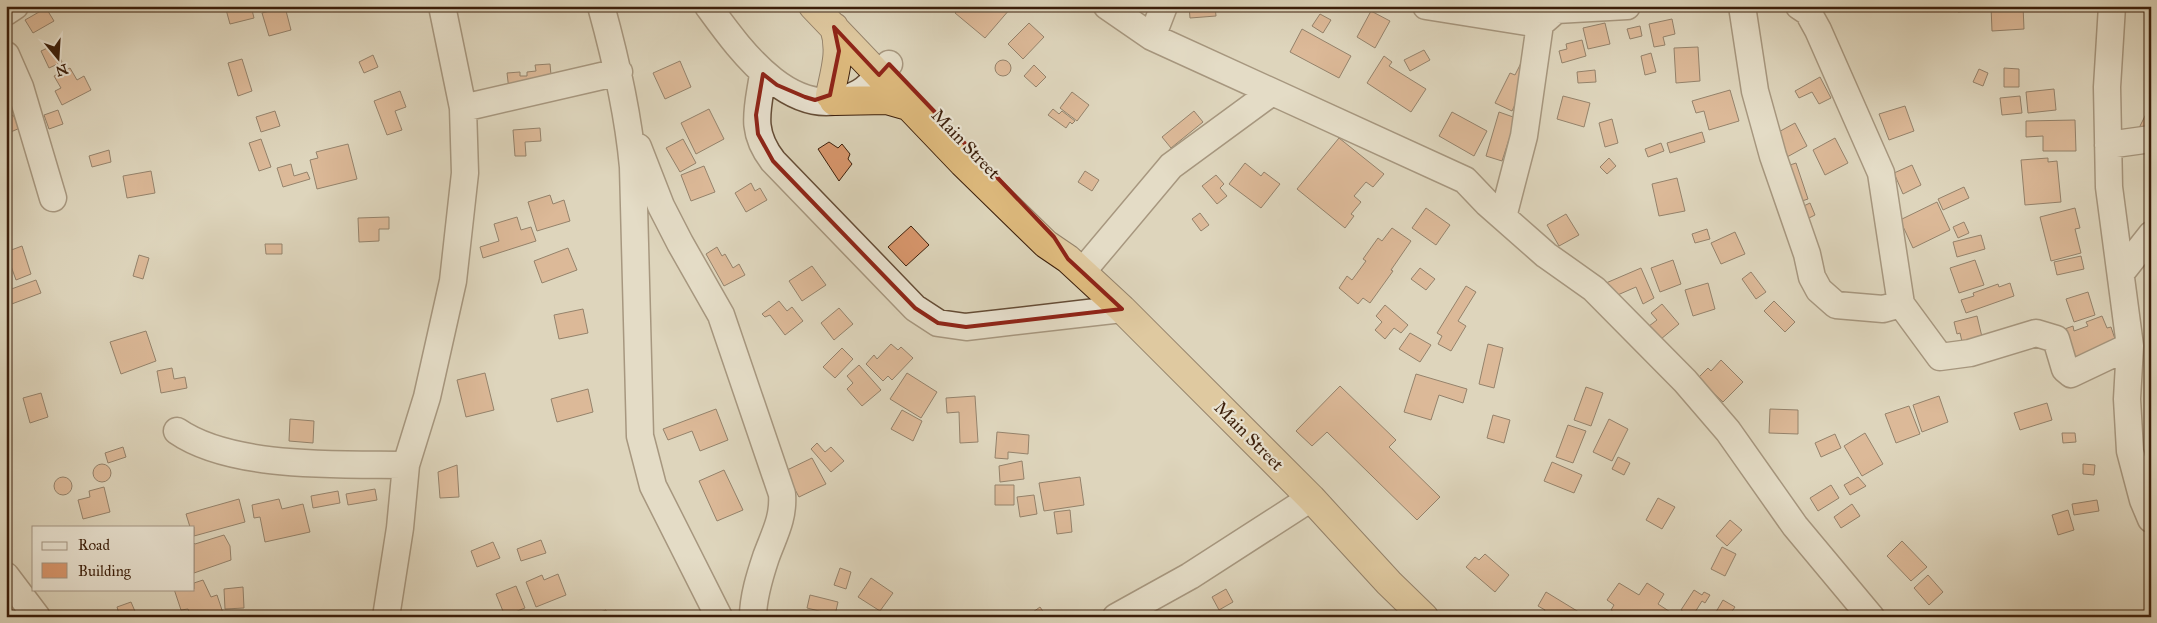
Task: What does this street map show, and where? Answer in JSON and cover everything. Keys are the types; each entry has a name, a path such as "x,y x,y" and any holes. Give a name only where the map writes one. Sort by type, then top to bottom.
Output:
{"highway":[{"path":"813,6 832,17 879,65"},
{"path":"832,17 839,51 826,99 887,100 908,106"},
{"name":"Main Street","path":"879,65 908,106 1046,244 1075,266 1122,309 1311,498 1389,583 1424,617"},
{"name":"Main Street","path":"879,65 1054,237 1075,266"}],"street":[{"path":"6,12 15,6"},
{"path":"386,617 400,528 406,465 427,398 452,281 466,173 463,108 442,6"},
{"path":"601,6 619,72 629,126 633,176 640,436 653,486 719,617"},
{"path":"708,6 734,41 763,74 777,85 826,99 879,65"},
{"path":"1107,6 1152,37 1465,180 1546,255 1594,289 1685,381 1728,431 1795,526 1871,617"},
{"path":"1152,37 1164,6"},
{"path":"1426,6 1551,14 1627,6"},
{"path":"1742,6 1755,91 1773,156 1807,254 1812,277 1819,290 1836,305 1883,309 1901,304"},
{"path":"2112,6 2107,87 2108,145 2110,187 2130,346 2127,400 2130,451 2143,500 2151,519"},
{"path":"1799,8 1818,30 1881,173 1901,304 1940,357 1970,353 2036,333 2056,339 2065,369 2071,374 2130,346"},
{"path":"1503,217 1524,136 1551,14"},
{"path":"6,56 20,87 52,198"},
{"path":"463,108 619,72"},
{"path":"763,74 756,116 758,134 764,149 772,161 916,308 938,322 966,326 1122,309"},
{"path":"1075,266 1172,166 1272,92"},
{"path":"629,126 661,206 721,315 782,494 783,508 781,521 766,556 753,605 753,617"},
{"path":"2108,145 2151,139"},
{"path":"2121,273 2151,235"},
{"path":"177,431 191,441 213,448 269,460 406,465"},
{"path":"1116,617 1190,576 1311,498"},
{"path":"6,576 37,617"}],"highlighted area":[{"path":"834,27 879,75 889,64 1054,237 1068,259 1122,309 966,327 938,323 915,308 773,161 758,134 756,115 763,74 777,85 805,97 815,100 830,95 839,51"}],"building":[{"path":"225,6 251,6 254,18 230,24"},
{"path":"961,6 1007,6 1010,9 985,38 955,13"},
{"path":"1189,6 1215,6 1216,16 1190,18"},
{"path":"1958,6 1969,6 1969,11 1958,12"},
{"path":"1991,6 2023,6 2024,29 1992,31"},
{"path":"285,7 291,30 269,36 262,13"},
{"path":"46,8 54,21 33,33 25,20"},
{"path":"1371,11 1390,21 1375,48 1357,37"},
{"path":"1320,14 1331,20 1323,33 1312,26"},
{"path":"1672,19 1675,34 1663,37 1665,45 1654,47 1649,24"},
{"path":"1029,23 1044,37 1023,59 1008,44"},
{"path":"1605,23 1610,44 1588,49 1583,28"},
{"path":"1640,26 1642,36 1630,39 1627,29"},
{"path":"1302,29 1351,56 1339,78 1290,52"},
{"path":"1582,40 1586,56 1562,63 1559,51 1567,49 1566,44"},
{"path":"54,45 62,62 49,68 41,51"},
{"path":"1698,47 1700,81 1676,83 1674,48"},
{"path":"1424,50 1430,60 1410,71 1404,60"},
{"path":"1651,53 1656,72 1645,75 1641,56"},
{"path":"373,55 378,67 364,73 359,62"},
{"path":"1384,56 1392,62 1389,66 1426,89 1411,112 1367,83"},
{"path":"242,59 252,91 238,96 228,63"},
{"path":"1003,60 1011,68 1003,76 995,68"},
{"path":"680,61 691,87 665,99 653,73"},
{"path":"1521,63 1532,69 1512,111 1495,103 1510,73 1515,75"},
{"path":"550,64 552,86 509,90 507,73 520,72 520,76 527,76 527,72 536,71 535,65"},
{"path":"1034,65 1046,77 1036,87 1024,76"},
{"path":"70,68 77,80 84,76 91,90 62,105 55,91 61,88 54,76"},
{"path":"2004,68 2019,69 2019,87 2004,87"},
{"path":"1979,69 1988,73 1983,86 1973,82"},
{"path":"1595,70 1596,82 1578,83 1577,72"},
{"path":"1820,77 1831,98 1819,104 1812,92 1799,98 1795,91"},
{"path":"2054,89 2056,110 2028,113 2026,92"},
{"path":"1730,90 1739,121 1709,130 1704,111 1696,113 1692,101"},
{"path":"400,91 406,107 395,111 402,130 387,135 374,101"},
{"path":"1072,92 1089,105 1077,121 1060,108"},
{"path":"1563,96 1590,103 1584,127 1557,119"},
{"path":"2020,96 2022,113 2002,115 2000,98"},
{"path":"1905,106 1914,131 1889,140 1879,114"},
{"path":"2149,108 2151,109 2151,136 2138,130"},
{"path":"709,109 724,139 696,154 681,123"},
{"path":"1053,109 1059,114 1062,111 1075,121 1072,124 1070,122 1066,128 1048,115"},
{"path":"58,110 63,124 49,129 44,115"},
{"path":"275,111 280,126 261,132 256,117"},
{"path":"1194,111 1203,122 1171,148 1162,137"},
{"path":"1452,112 1487,131 1474,156 1439,136"},
{"path":"1499,112 1516,118 1502,161 1486,156"},
{"path":"13,115 20,128 6,134 6,119"},
{"path":"1612,119 1618,143 1605,147 1599,123"},
{"path":"2075,120 2076,151 2043,151 2043,136 2026,137 2026,121"},
{"path":"1795,123 1807,146 1787,157 1775,134"},
{"path":"540,128 541,141 525,142 526,156 515,156 513,130"},
{"path":"1702,132 1705,142 1670,153 1667,143"},
{"path":"1339,138 1384,174 1373,187 1366,182 1354,196 1361,202 1351,214 1354,216 1345,228 1297,189"},
{"path":"1835,138 1848,163 1825,175 1813,150"},
{"path":"261,139 271,167 259,171 249,143"},
{"path":"683,139 696,163 680,172 666,148"},
{"path":"829,142 838,148 842,144 850,154 848,159 852,164 839,181 818,149"},
{"path":"1661,143 1664,151 1648,157 1645,149"},
{"path":"348,144 357,179 317,189 310,160 318,158 316,152"},
{"path":"109,150 111,162 92,167 89,156"},
{"path":"1609,158 1616,166 1607,174 1600,167"},
{"path":"2048,158 2048,162 2057,161 2061,202 2025,205 2021,160"},
{"path":"1245,163 1261,176 1264,172 1280,184 1261,208 1229,184"},
{"path":"1796,163 1808,199 1793,204 1781,168"},
{"path":"291,164 294,176 307,172 310,179 283,187 277,168"},
{"path":"1912,165 1921,185 1903,194 1894,173"},
{"path":"704,166 715,192 691,201 681,175"},
{"path":"151,171 155,193 127,198 123,176"},
{"path":"1085,171 1099,180 1092,191 1078,182"},
{"path":"1216,175 1224,184 1220,188 1227,196 1217,204 1202,186"},
{"path":"1677,178 1685,211 1659,216 1652,184"},
{"path":"751,183 755,191 760,188 767,200 746,212 735,193"},
{"path":"1964,187 1969,198 1943,210 1938,199"},
{"path":"550,195 553,204 564,200 570,221 537,231 528,202"},
{"path":"1937,202 1950,230 1913,248 1900,220"},
{"path":"1810,203 1815,215 1801,222 1795,210"},
{"path":"1426,208 1450,225 1436,245 1412,228"},
{"path":"2075,208 2080,228 2075,229 2081,253 2051,261 2040,217"},
{"path":"1200,213 1209,225 1201,231 1192,219"},
{"path":"1566,214 1579,235 1559,246 1547,225"},
{"path":"389,217 389,229 379,229 379,241 359,242 358,218"},
{"path":"517,217 521,230 531,227 536,241 483,258 480,247 499,241 494,224"},
{"path":"1964,222 1969,233 1958,238 1953,227"},
{"path":"911,226 929,245 906,266 888,247"},
{"path":"1392,228 1411,241 1391,270 1393,271 1370,303 1363,298 1358,304 1339,288 1347,276 1352,280 1366,261 1363,259 1378,238 1382,241"},
{"path":"1707,229 1710,239 1695,243 1692,234"},
{"path":"1735,232 1745,254 1721,264 1711,243"},
{"path":"1981,235 1985,249 1957,257 1953,242"},
{"path":"265,244 282,244 282,254 266,254"},
{"path":"22,246 31,274 16,280 6,252"},
{"path":"717,247 722,256 725,254 733,268 739,264 745,275 724,286 706,254"},
{"path":"568,248 577,270 542,283 534,261"},
{"path":"139,255 149,258 143,279 133,276"},
{"path":"2081,256 2084,269 2057,275 2054,262"},
{"path":"1673,260 1681,284 1660,292 1651,268"},
{"path":"1975,260 1984,285 1959,293 1950,268"},
{"path":"812,266 826,285 802,301 789,281"},
{"path":"1420,268 1435,279 1426,290 1411,279"},
{"path":"1641,268 1654,298 1643,304 1636,287 1613,297 1606,283"},
{"path":"1751,272 1766,292 1756,299 1742,279"},
{"path":"36,280 41,293 9,305 6,291"},
{"path":"1708,283 1715,309 1693,316 1685,290"},
{"path":"2010,283 2014,296 1966,313 1961,300 1974,296 1973,293 1998,284 1999,287"},
{"path":"1466,286 1476,292 1458,321 1466,326 1451,351 1438,344 1442,336 1437,333"},
{"path":"2088,292 2095,315 2074,322 2066,299"},
{"path":"779,301 787,311 792,307 803,321 785,335 770,315 765,317 762,314"},
{"path":"1774,301 1795,322 1785,332 1764,311"},
{"path":"1662,304 1679,324 1661,339 1649,326 1657,320 1651,313"},
{"path":"1385,305 1408,325 1401,333 1394,328 1385,339 1375,330 1382,322 1376,316"},
{"path":"839,308 853,324 834,340 821,323"},
{"path":"583,309 588,333 559,339 554,315"},
{"path":"1977,316 1983,341 1963,346 1960,333 1957,334 1954,322"},
{"path":"2102,316 2107,328 2111,327 2117,345 2072,361 2062,330 2073,326 2074,331 2088,326 2086,322"},
{"path":"146,331 156,361 121,374 110,342"},
{"path":"1410,333 1431,345 1420,362 1399,349"},
{"path":"891,344 898,350 901,347 913,358 892,380 888,376 883,381 866,364 874,355 877,359"},
{"path":"1488,344 1503,348 1494,388 1479,384"},
{"path":"842,348 853,359 835,378 823,367"},
{"path":"1721,360 1743,382 1723,402 1698,378 1708,368 1711,371"},
{"path":"859,365 881,390 862,406 847,389 853,383 847,376"},
{"path":"172,368 174,379 185,377 187,388 161,393 157,371"},
{"path":"485,373 494,410 466,417 457,380"},
{"path":"907,373 937,392 921,418 890,399"},
{"path":"1416,374 1467,389 1463,403 1439,395 1431,420 1404,412"},
{"path":"1340,386 1396,440 1389,447 1440,497 1417,520 1327,432 1312,446 1296,431"},
{"path":"1586,387 1603,393 1591,426 1574,420"},
{"path":"588,389 593,412 557,422 551,399"},
{"path":"41,393 48,417 30,423 23,398"},
{"path":"975,396 978,442 960,443 959,412 947,413 946,398"},
{"path":"1939,396 1948,422 1922,432 1913,405"},
{"path":"2047,403 2052,420 2020,430 2014,413"},
{"path":"1909,406 1920,434 1896,443 1885,414"},
{"path":"716,409 728,440 700,451 692,431 668,440 663,429"},
{"path":"1770,409 1798,410 1798,434 1769,433"},
{"path":"902,410 922,421 913,441 891,429"},
{"path":"1493,415 1510,420 1504,443 1487,438"},
{"path":"290,419 314,421 313,443 289,441"},
{"path":"1609,419 1628,429 1612,461 1593,452"},
{"path":"1568,425 1586,431 1573,463 1556,457"},
{"path":"997,432 1029,435 1028,454 1008,452 1008,459 995,458"},
{"path":"1865,433 1883,464 1862,476 1844,446"},
{"path":"2062,433 2075,433 2076,442 2063,443"},
{"path":"1835,434 1841,448 1821,457 1815,443"},
{"path":"817,443 825,452 831,447 844,461 831,472 811,449"},
{"path":"123,447 126,457 108,463 105,453"},
{"path":"1618,457 1630,463 1624,475 1612,469"},
{"path":"812,458 826,484 799,497 785,471"},
{"path":"1022,461 1024,479 1000,482 999,466"},
{"path":"1552,462 1582,475 1574,493 1544,481"},
{"path":"102,464 108,467 111,473 108,479 102,482 96,479 93,473 96,467"},
{"path":"2083,464 2095,465 2094,475 2083,474"},
{"path":"457,465 459,497 440,498 438,472"},
{"path":"724,470 743,510 717,521 699,481"},
{"path":"63,477 69,480 72,486 69,492 63,495 57,492 54,486 57,480"},
{"path":"1080,477 1084,505 1044,511 1039,483"},
{"path":"1858,477 1866,486 1850,495 1844,485"},
{"path":"995,485 1014,485 1014,505 995,505"},
{"path":"1831,485 1839,498 1818,511 1810,498"},
{"path":"104,487 110,512 83,519 78,500 90,497 89,491"},
{"path":"375,489 377,500 348,505 346,494"},
{"path":"338,491 340,503 313,508 311,496"},
{"path":"1034,495 1037,514 1020,517 1017,497"},
{"path":"1658,498 1675,507 1662,529 1646,520"},
{"path":"239,499 245,522 195,536 195,526 190,526 186,514"},
{"path":"279,499 282,509 303,504 310,532 265,542 260,517 254,518 252,505"},
{"path":"2097,500 2099,511 2074,515 2072,504"},
{"path":"1852,504 1860,516 1841,528 1834,517"},
{"path":"1070,510 1072,532 1057,534 1054,512"},
{"path":"2068,510 2074,530 2058,535 2052,515"},
{"path":"1730,520 1742,530 1727,546 1716,536"},
{"path":"224,535 230,546 231,560 195,573 195,544"},
{"path":"541,540 546,553 521,561 517,549"},
{"path":"1902,541 1927,567 1911,581 1887,556"},
{"path":"493,542 500,558 477,567 471,551"},
{"path":"1722,547 1736,554 1725,576 1711,569"},
{"path":"1485,554 1509,575 1495,592 1466,567 1475,557 1479,560"},
{"path":"840,568 851,572 846,589 834,585"},
{"path":"558,574 566,595 536,607 526,582 542,575 544,580"},
{"path":"1928,575 1943,592 1929,605 1914,588"},
{"path":"871,578 893,593 880,611 858,597"},
{"path":"203,580 211,597 217,595 223,613 210,617 191,617 188,609 181,610 174,590 195,590 195,583"},
{"path":"1619,583 1639,595 1647,583 1664,594 1658,604 1678,617 1622,617 1611,610 1614,605 1607,600"},
{"path":"516,586 525,608 505,616 496,594"},
{"path":"243,587 244,608 225,609 224,589"},
{"path":"1226,589 1233,602 1219,610 1212,597"},
{"path":"1694,590 1702,595 1704,592 1710,595 1705,603 1702,601 1692,617 1681,610"},
{"path":"1546,592 1587,617 1541,617 1545,610 1538,606"},
{"path":"810,595 838,602 835,615 807,608"},
{"path":"1723,600 1735,607 1728,617 1713,617"},
{"path":"131,602 137,616 120,617 117,607"},
{"path":"1040,607 1047,617 1026,617"},
{"path":"606,610 609,617 587,617"}]}
